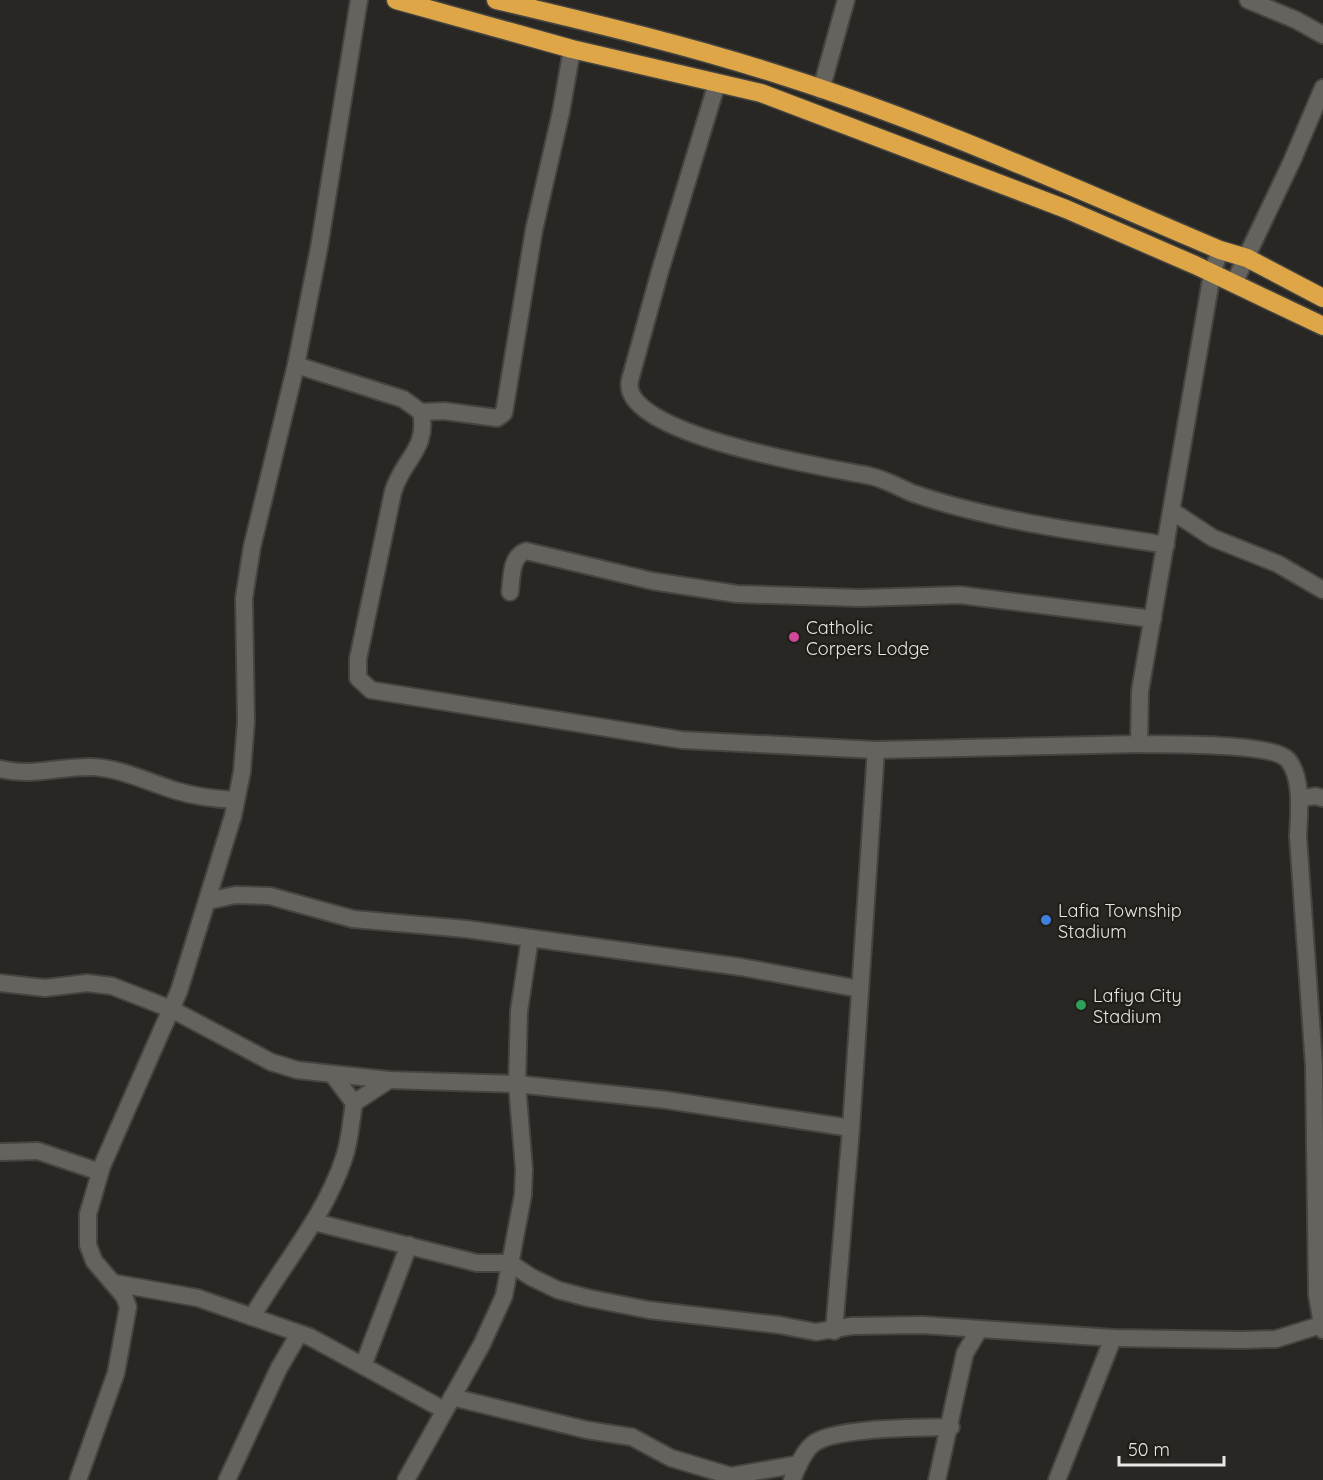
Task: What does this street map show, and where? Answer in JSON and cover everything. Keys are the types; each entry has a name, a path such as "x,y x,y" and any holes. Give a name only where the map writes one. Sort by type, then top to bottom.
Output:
{"highway":[{"path":"396,0 572,49 761,93 1066,209 1234,283 1323,326"},
{"path":"496,0 673,44 788,77 983,148 1220,250 1247,258 1323,298"}],"street":[{"path":"78,1480 109,1396 118,1363 128,1307 124,1296 94,1261 88,1245 88,1214 100,1172 171,1009 208,901 236,800 246,722 244,598 252,547 296,365 319,248 359,0"},
{"path":"821,90 846,0"},
{"path":"1248,0 1296,20 1323,35"},
{"path":"296,365 403,399 421,412 444,411 497,418 506,409 534,230 561,112 572,49"},
{"path":"717,83 660,271 630,380 629,394 632,399 656,417 698,435 747,450 872,476 944,503 993,516 1166,544"},
{"path":"1234,283 1323,88"},
{"path":"1139,744 1140,691 1212,274 1220,250"},
{"path":"314,1222 477,1263 510,1263 531,1277 558,1290 588,1298 649,1310 779,1325 816,1332 834,1331 852,1326 922,1325 1113,1338 1276,1339 1322,1327 1317,1295 1319,1122 1298,836 1299,799 1292,767 1287,758 1258,748 1139,744 876,750 682,740 371,690 362,684 357,672 358,659 378,551 396,481 416,454 422,436 421,412"},
{"path":"1172,511 1213,538 1278,564 1323,590"},
{"path":"510,592 517,556 526,551 652,581 737,594 860,598 960,595 1153,619"},
{"path":"834,1331 851,1128 876,750"},
{"path":"0,769 14,773 39,773 92,767 130,775 204,798 236,800"},
{"path":"1299,799 1315,796 1323,798"},
{"path":"208,901 235,895 270,896 353,919 466,928 741,967 860,989"},
{"path":"406,1480 499,1311 510,1263 520,1215 524,1169 517,1084 519,1011 530,938"},
{"path":"0,983 45,988 101,983 171,1009 271,1062 297,1070 389,1080 517,1084 666,1100 851,1128"},
{"path":"333,1075 354,1104"},
{"path":"252,1317 314,1222 344,1158 354,1104 389,1080"},
{"path":"0,1152 38,1151 100,1172"},
{"path":"363,1366 409,1245"},
{"path":"114,1283 198,1298 310,1336 363,1366 448,1403 632,1437 671,1458 731,1476 800,1464"},
{"path":"952,1328 966,1353"},
{"path":"937,1480 951,1427 966,1353 979,1330"},
{"path":"227,1480 284,1358 299,1334"},
{"path":"1057,1480 1113,1338"},
{"path":"792,1480 811,1445 822,1438 835,1435 951,1427"}],"place":[{"name":"Catholic Corpers Lodge","path":"794,637"},
{"name":"Lafia Township Stadium","path":"1046,920"},
{"name":"Lafiya City Stadium","path":"1081,1005"}]}
